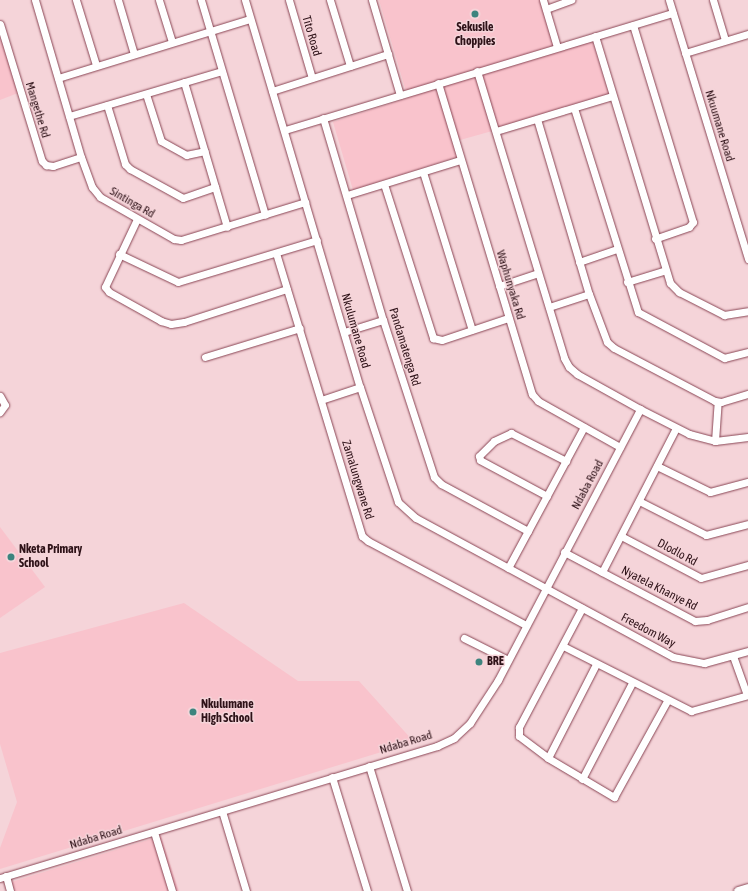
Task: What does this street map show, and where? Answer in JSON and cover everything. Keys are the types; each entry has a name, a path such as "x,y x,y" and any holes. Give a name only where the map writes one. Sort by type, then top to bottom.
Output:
{"main road":[{"path":"738,891 748,888"}],"street":[{"name":"Sintinga Rd","path":"35,0 81,157 96,193 137,219 178,240 228,227 305,202"},
{"path":"76,0 96,65"},
{"path":"118,0 134,54"},
{"path":"159,0 172,42"},
{"path":"201,0 265,215"},
{"name":"Nkulumane Road","path":"245,0 360,387 394,494 403,508 416,518 545,588"},
{"name":"Tito Road","path":"289,0 312,78"},
{"path":"330,0 350,66"},
{"path":"372,0 400,94"},
{"path":"543,0 558,47"},
{"path":"546,9 570,0"},
{"name":"Nkuumane Road","path":"668,0 748,259"},
{"path":"713,0 725,40"},
{"path":"284,130 673,13"},
{"path":"58,78 96,65 250,19"},
{"name":"Mangethe Rd","path":"0,24 42,161 46,165 53,166 81,157"},
{"path":"633,25 693,222 689,227 656,239"},
{"path":"685,53 748,34"},
{"path":"595,36 656,239 664,271 673,288 724,315 748,311"},
{"path":"272,91 388,54"},
{"path":"69,116 222,71"},
{"path":"477,71 548,307 564,358 569,367 577,374 676,428 715,441 748,437"},
{"path":"184,82 228,227"},
{"name":"Waphunyaka Rd","path":"438,83 508,318 534,397 620,447"},
{"path":"146,94 161,141 186,155 205,151"},
{"path":"496,131 612,96"},
{"path":"107,105 125,164 130,169 182,198 215,187"},
{"path":"574,108 636,308 642,316 724,358 748,352"},
{"name":"Pandamatenga Rd","path":"323,118 383,320 434,477 441,484 528,531"},
{"path":"537,119 601,333 611,346 718,402 748,394"},
{"path":"347,195 460,160"},
{"path":"423,172 472,330"},
{"path":"384,184 432,335 436,340 442,340 508,318"},
{"path":"137,219 106,281 106,290 167,323 192,319 287,289"},
{"path":"119,254 178,282 317,240"},
{"path":"580,262 617,250"},
{"name":"Zamalungwane Rd","path":"276,253 365,539 526,625"},
{"path":"627,282 664,271"},
{"path":"499,286 538,272"},
{"path":"548,307 589,294"},
{"path":"344,332 383,320"},
{"path":"205,357 300,328"},
{"path":"322,400 360,387"},
{"path":"0,396 5,404 0,412"},
{"path":"715,441 718,402"},
{"name":"Ndaba Road","path":"3,877 437,746 458,735 479,711 508,660 640,409"},
{"path":"508,568 584,427"},
{"path":"602,572 676,428"},
{"path":"547,496 480,460 479,456 494,441 511,433 566,461"},
{"path":"657,466 710,492 748,482"},
{"path":"639,501 706,535 748,524"},
{"name":"Dlodlo Rd","path":"621,536 701,578 748,565"},
{"name":"Nyatela Khanye Rd","path":"564,552 696,620 707,620 748,607"},
{"name":"Freedom Way","path":"545,588 681,660 704,663 748,651"},
{"path":"582,608 518,731 521,738 548,758 612,797 616,796 667,701"},
{"path":"464,638 508,660"},
{"path":"562,646 667,701 695,711 747,695 733,656"},
{"path":"548,758 596,664"},
{"path":"582,778 632,683"},
{"path":"369,766 407,891"},
{"path":"332,777 366,891"},
{"path":"222,811 246,891"},
{"path":"154,832 172,891"},
{"path":"3,877 10,891"}],"shaded area":[{"path":"379,0 540,0 556,51 592,40 610,98 453,142 457,157 353,190 333,122 408,98"},
{"path":"0,29 18,93 0,100"},
{"name":"Nketa Primary School","path":"0,527 45,587 0,618"},
{"name":"Nkulumane High School","path":"184,603 298,681 359,681 414,742 0,869 0,848 17,802 0,744 0,653"},
{"path":"161,836 179,891 7,891 5,884"}],"place":[{"name":"Sekusile Choppies","path":"475,14"},
{"name":"Nketa Primary School","path":"11,557"},
{"name":"BRE","path":"479,662"},
{"name":"Nkulumane High School","path":"193,712"}]}
